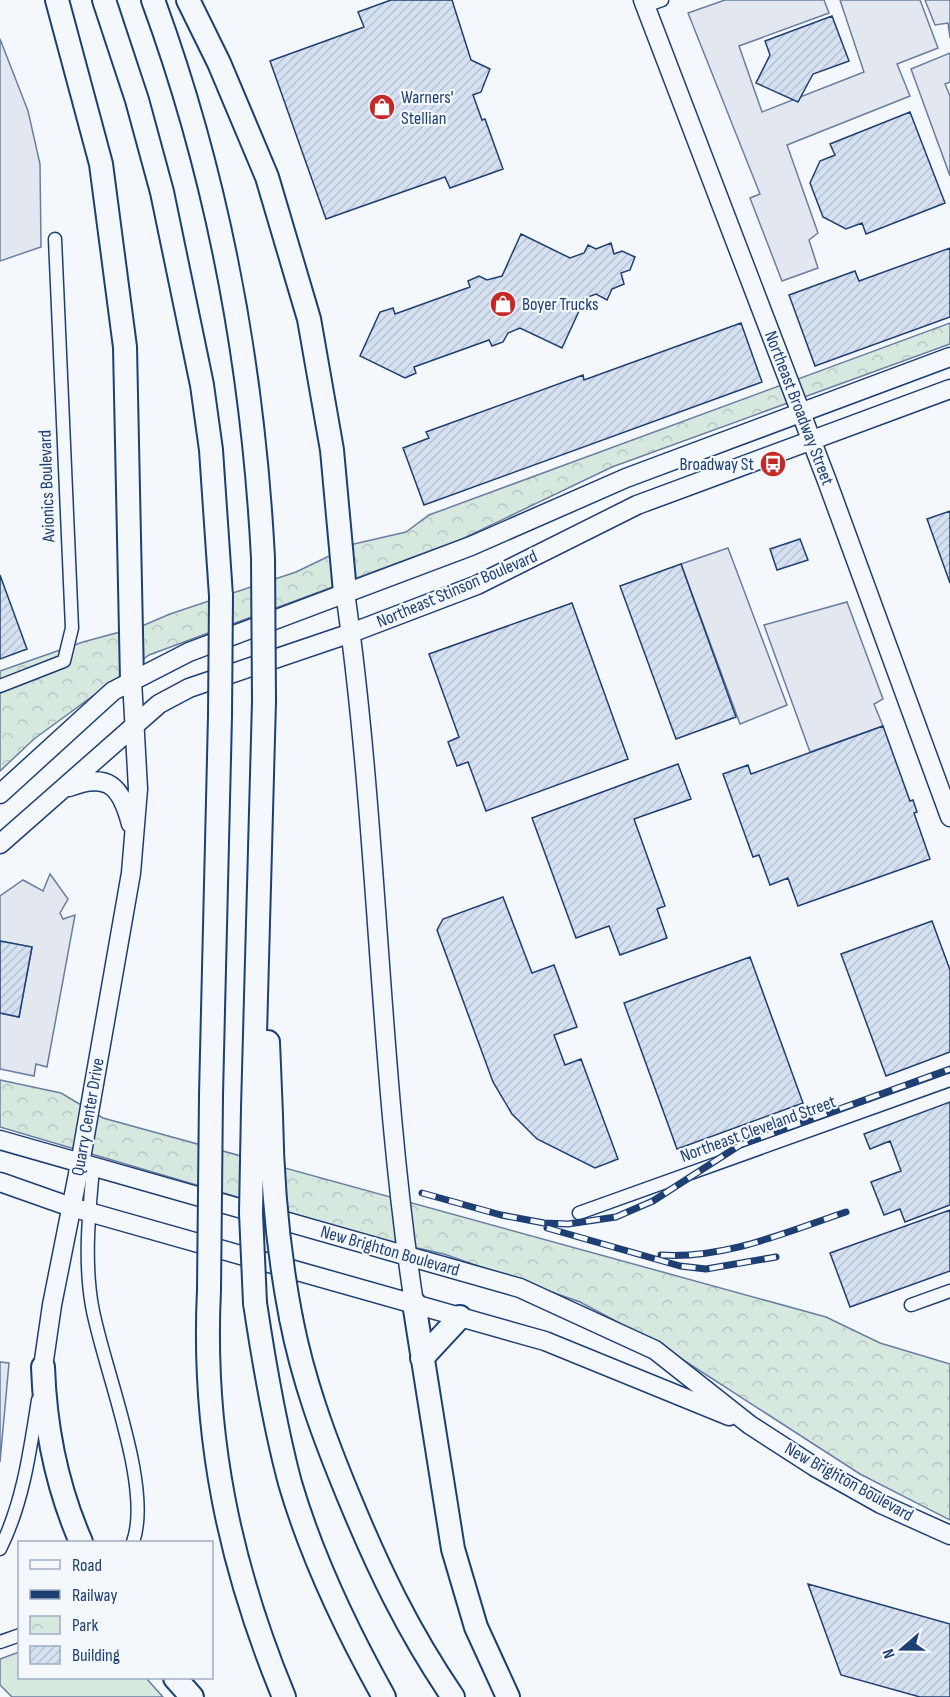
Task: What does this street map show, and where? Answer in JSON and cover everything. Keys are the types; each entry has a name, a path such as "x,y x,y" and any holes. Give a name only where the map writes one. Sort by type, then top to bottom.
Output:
{"highway":[{"path":"57,0 101,164 125,347 132,680"},
{"path":"104,0 137,100 162,192 202,385 211,450 221,596 208,1376 221,1491 249,1606 284,1697"},
{"path":"153,0 178,68 201,147 228,262 254,435 263,558 264,701 261,842 262,1112 250,1213 255,1303 268,1389 291,1484 328,1586 384,1697"},
{"path":"188,0 219,63 267,177 309,319 332,450 345,592"},
{"path":"262,1112 283,1276 311,1401 380,1573 416,1642 453,1697"},
{"path":"414,1303 453,1549 476,1627 508,1697"},
{"path":"422,1358 460,1317"},
{"path":"43,1366 47,1425 55,1465 81,1541"},
{"path":"177,1679 192,1697"}],"main road":[{"name":"Northeast Broadway Street","path":"650,2 950,818"},
{"name":"Northeast Stinson Boulevard","path":"0,794 113,691 189,652 471,546 626,478 950,357"},
{"name":"Northeast Stinson Boulevard","path":"0,844 134,724 159,704 189,688 351,633 477,585 637,505 950,389"},
{"path":"345,592 351,633 406,1255 414,1303"},
{"name":"Quarry Center Drive","path":"43,1366 71,1206 87,1166 126,904 138,789 132,680"},
{"path":"61,790 87,780 99,781 114,788 125,803 134,835"},
{"name":"New Brighton Boulevard","path":"0,1140 519,1288 655,1350 750,1425 815,1467 881,1504 950,1535"},
{"name":"New Brighton Boulevard","path":"0,1182 90,1212 545,1341 750,1425"}],"street":[{"name":"Avionics Boulevard","path":"0,686 64,661 72,628 55,239"},
{"name":"Northeast Cleveland Street","path":"579,1213 950,1080"},
{"name":"Quarry Center Drive","path":"87,1166 90,1212 88,1269 92,1306 138,1490 137,1531 133,1541"},
{"path":"911,1305 950,1291"},
{"name":"Quarry Center Drive","path":"0,1549 10,1529 20,1495 43,1366"},
{"path":"0,1642 18,1636"}],"green space":[{"path":"950,323 950,344 612,467 462,539 149,655 34,739 0,771 0,671 83,642 142,626 170,614 296,572 354,544 406,532 429,515"},
{"path":"0,1080 61,1093 103,1118 826,1317 880,1343 950,1364 950,1520 860,1474 657,1343 580,1302 444,1254 386,1241 0,1127"},
{"path":"18,1652 18,1679 147,1679 163,1697 12,1697 0,1685 0,1659"}],"shaded area":[{"path":"725,0 824,0 829,13 739,46 762,112 864,72 840,0 920,0 938,48 897,64 910,96 787,145 818,233 809,240 818,268 782,281 750,198 760,194 688,13"},
{"path":"925,0 950,0 950,38 948,23 935,25"},
{"path":"0,39 28,111 40,164 41,247 0,261"},
{"path":"950,53 950,82 945,84 950,96 950,176 911,69"},
{"path":"728,548 787,705 740,724 681,564"},
{"path":"847,602 883,699 874,704 883,726 810,752 764,625"},
{"path":"50,874 68,899 60,913 63,919 75,915 47,1067 36,1064 34,1076 0,1069 0,1013 19,1017 32,947 0,941 0,896 23,880 43,891"},
{"path":"0,1362 9,1363 0,1462"}],"building":[{"name":"Warners' Stellian","path":"391,0 452,0 471,60 490,69 481,92 473,95 482,120 485,119 503,169 450,188 445,177 326,219 270,61 364,27 358,12"},
{"path":"832,16 849,61 813,74 798,102 756,83 770,55 765,41"},
{"path":"910,112 945,203 866,234 862,223 846,229 823,217 810,183 820,161 835,155 830,144"},
{"name":"Boyer Trucks","path":"521,234 570,258 584,253 588,245 596,249 611,243 614,254 622,251 635,257 630,270 621,273 624,284 612,289 607,300 596,294 585,298 562,348 520,328 508,333 503,342 492,346 489,340 414,367 416,373 405,378 360,356 380,312 393,308 395,314 470,287 468,281 479,276 487,280 502,276"},
{"path":"950,248 950,317 815,366 789,295 855,271 859,281"},
{"path":"741,323 762,382 424,505 403,448 429,438 426,432 583,375 584,380"},
{"path":"950,511 950,583 927,519"},
{"path":"800,539 808,560 777,570 770,549"},
{"path":"681,564 736,717 676,739 620,586"},
{"path":"0,575 27,649 0,659"},
{"path":"572,603 628,759 486,811 468,762 457,766 448,742 459,737 429,654"},
{"path":"883,726 910,801 913,800 917,812 914,813 930,859 798,906 788,878 770,885 759,855 753,857 723,774 748,765 751,774"},
{"path":"678,764 691,799 634,819 665,906 657,909 667,938 620,955 609,926 576,938 532,818"},
{"path":"503,897 532,973 554,965 577,1027 554,1035 565,1065 581,1059 618,1159 595,1168 537,1139 512,1114 493,1082 437,930 443,919"},
{"path":"932,921 950,970 950,1052 886,1076 841,954"},
{"path":"0,941 32,947 19,1017 0,1013"},
{"path":"750,957 803,1103 677,1149 624,1003"},
{"path":"950,1102 950,1205 905,1222 900,1209 884,1215 871,1182 901,1171 890,1141 870,1149 864,1134"},
{"path":"950,1210 950,1271 850,1307 830,1253"},
{"path":"808,1584 950,1624 950,1697 920,1697 841,1675"}],"railway":[{"path":"422,1193 501,1215 544,1223 568,1224 616,1217 653,1201 740,1145 950,1069"},
{"path":"661,1255 709,1253 732,1248 846,1212"},
{"path":"547,1228 680,1266 706,1269 776,1257"}],"place":[{"name":"Warners' Stellian","path":"382,107"},
{"name":"Boyer Trucks","path":"503,304"},
{"name":"Broadway St","path":"773,464"}]}
